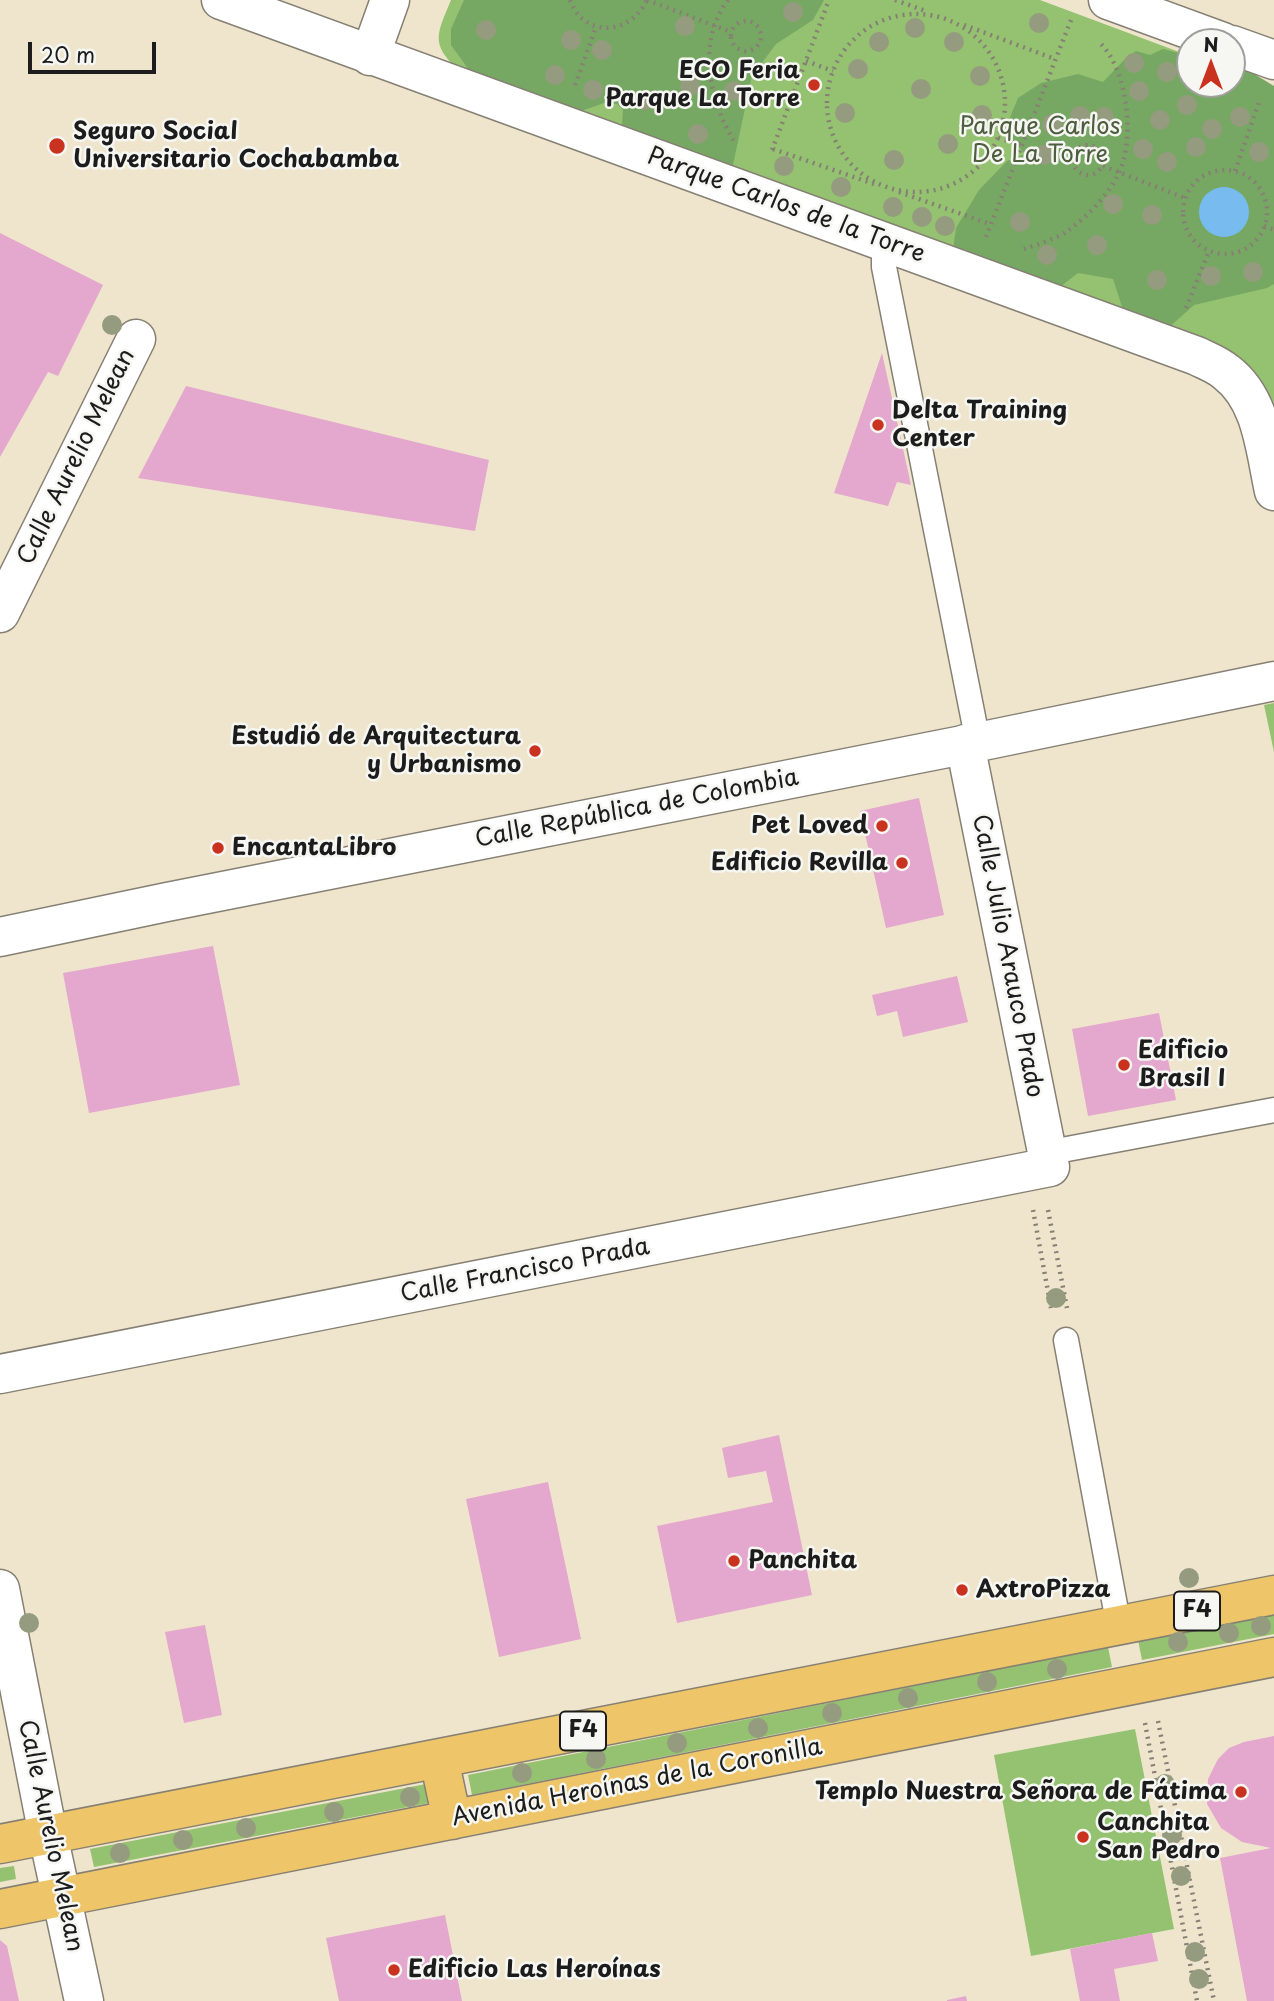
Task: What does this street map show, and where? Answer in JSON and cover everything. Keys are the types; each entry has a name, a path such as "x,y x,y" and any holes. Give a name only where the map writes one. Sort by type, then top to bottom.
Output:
{"main road":[{"name":"F4","path":"0,1844 1274,1595"},
{"path":"1119,1627 1143,1705"},
{"name":"Avenida Heroínas de la Coronilla","path":"0,1909 452,1820 1143,1705 1274,1657"},
{"path":"439,1759 452,1820"}],"street":[{"name":"Parque Carlos de la Torre","path":"221,0 1197,356 1227,372 1246,394 1259,421 1274,491"},
{"path":"370,56 390,0"},
{"path":"1108,0 1185,28"},
{"path":"1246,57 1268,75"},
{"name":"Calle Aurelio Melean","path":"0,613 136,339"},
{"name":"Calle República de Colombia","path":"0,937 1274,681"},
{"name":"Calle Julio Arauco Prado","path":"972,743 1040,1166"},
{"name":"Calle Francisco Prada","path":"0,1374 1040,1166"},
{"name":"Calle Aurelio Melean","path":"0,1589 48,1835 84,2001"}],"lane":[{"name":"Calle Julio Arauco Prado","path":"884,242 884,267 972,743"},
{"name":"Calle Francisco Prada","path":"1040,1166 1274,1110"},
{"path":"1066,1340 1119,1627"}],"path":[{"path":"570,0 577,15 596,27 608,28 632,20 641,12 647,0 731,32"},
{"path":"728,0 713,25 710,74 718,113 740,150"},
{"path":"768,161 829,0"},
{"path":"895,0 1055,59"},
{"path":"925,13 949,20 972,32 987,47 998,65 1005,85 1003,127 982,163 966,177 948,186 927,191 885,188 862,174 844,156 832,133 826,108 828,83 838,59 854,38 875,23 899,15 925,13"},
{"path":"984,242 1071,20"},
{"path":"751,22 761,32 760,42 753,50 738,50 731,42 731,32 737,24 751,22"},
{"path":"573,89 596,27"},
{"path":"1015,251 1067,232 1095,206 1119,172 1128,113 1122,81 1105,48 1097,40"},
{"path":"806,61 833,71"},
{"path":"1235,171 1268,75"},
{"path":"998,138 1022,145"},
{"path":"1083,145 1093,145 1101,151 1103,166 1096,173 1081,173 1073,166 1073,156 1083,145"},
{"path":"773,149 990,225"},
{"path":"1103,166 1185,198"},
{"path":"1235,171 1257,184 1263,195 1267,207 1264,226 1253,243 1242,251 1229,254 1209,251 1194,241 1187,232 1183,220 1185,198 1191,187 1210,172 1235,171"},
{"path":"1264,226 1274,230"},
{"path":"1185,311 1209,251"},
{"path":"1040,1166 1070,1326 1066,1340"},
{"path":"1040,1166 1055,1328 1066,1340"},
{"path":"1143,1705 1197,2001"},
{"path":"1143,1705 1159,1723 1214,2001"}],"green space":[{"name":"Parque Carlos De La Torre","path":"451,0 1040,0 1176,51 1176,98 1246,98 1246,85 1274,86 1274,408 1261,383 1246,365 1202,337 458,69 440,45 443,21"},
{"path":"464,0 824,0 813,20 776,44 752,76 731,174 621,137 623,110 617,104 604,103 570,115 477,81 451,45 451,29"},
{"path":"1163,49 1176,52 1176,98 1246,98 1246,69 1274,86 1274,284 1194,305 1165,331 1126,319 1113,279 1078,273 1056,290 952,257 956,228 979,190 1007,161 1025,154 1009,136 1009,120 1018,98 1041,83 1078,74 1103,82 1136,51 1150,55"},
{"path":"1274,703 1274,752 1264,705"},
{"path":"1274,1614 1274,1634 1142,1660 1138,1640"},
{"path":"1108,1647 1112,1667 472,1795 468,1775"},
{"name":"Canchita San Pedro","path":"1135,1729 1174,1929 1031,1956 994,1755"},
{"path":"426,1784 429,1803 94,1867 90,1849"},
{"path":"14,1866 16,1879 0,1882 0,1868"}],"water":[{"path":"1224,187 1241,195 1249,212 1241,229 1224,237 1207,229 1199,212 1207,195"}],"building":[{"path":"0,233 103,285 58,376 48,372 0,457"},
{"name":"Delta Training Center","path":"882,353 911,485 897,482 888,506 834,493"},
{"path":"186,386 489,460 475,531 138,478"},
{"name":"Edificio Revilla","path":"919,798 944,915 886,928 860,811"},
{"path":"213,946 240,1085 89,1113 63,973"},
{"path":"957,976 968,1022 903,1037 897,1011 877,1016 872,995"},
{"name":"Edificio Brasil I","path":"1159,1013 1176,1100 1088,1116 1072,1029"},
{"path":"779,1435 812,1595 677,1623 657,1526 773,1502 766,1471 728,1478 722,1448"},
{"path":"548,1482 581,1639 499,1657 466,1499"},
{"path":"205,1625 222,1715 184,1723 165,1632"},
{"path":"1274,1736 1274,2001 1247,2001 1220,1858 1271,1848 1242,1842 1221,1828 1207,1804 1208,1779 1218,1759 1229,1748"},
{"name":"Edificio Las Heroínas","path":"445,1915 462,2001 339,2001 326,1938"},
{"path":"1152,1933 1158,1961 1114,1969 1120,2001 1080,2001 1070,1949"},
{"path":"0,1940 7,1946 19,2001 0,2001"},
{"path":"966,1996 967,2001 947,2001 947,2000"}],"place":[{"name":"ECO Feria Parque La Torre","path":"814,85"},
{"name":"Seguro Social Universitario Cochabamba","path":"57,146"},
{"name":"Delta Training Center","path":"878,425"},
{"name":"Estudió de Arquitectura y Urbanismo","path":"535,751"},
{"name":"Pet Loved","path":"882,826"},
{"name":"EncantaLibro","path":"218,848"},
{"name":"Edificio Revilla","path":"902,863"},
{"name":"Edificio Brasil I","path":"1124,1065"},
{"name":"Panchita","path":"734,1561"},
{"name":"AxtroPizza","path":"962,1590"},
{"name":"Templo Nuestra Señora de Fátima","path":"1241,1792"},
{"name":"Canchita San Pedro","path":"1083,1837"},
{"name":"Edificio Las Heroínas","path":"394,1970"}]}
